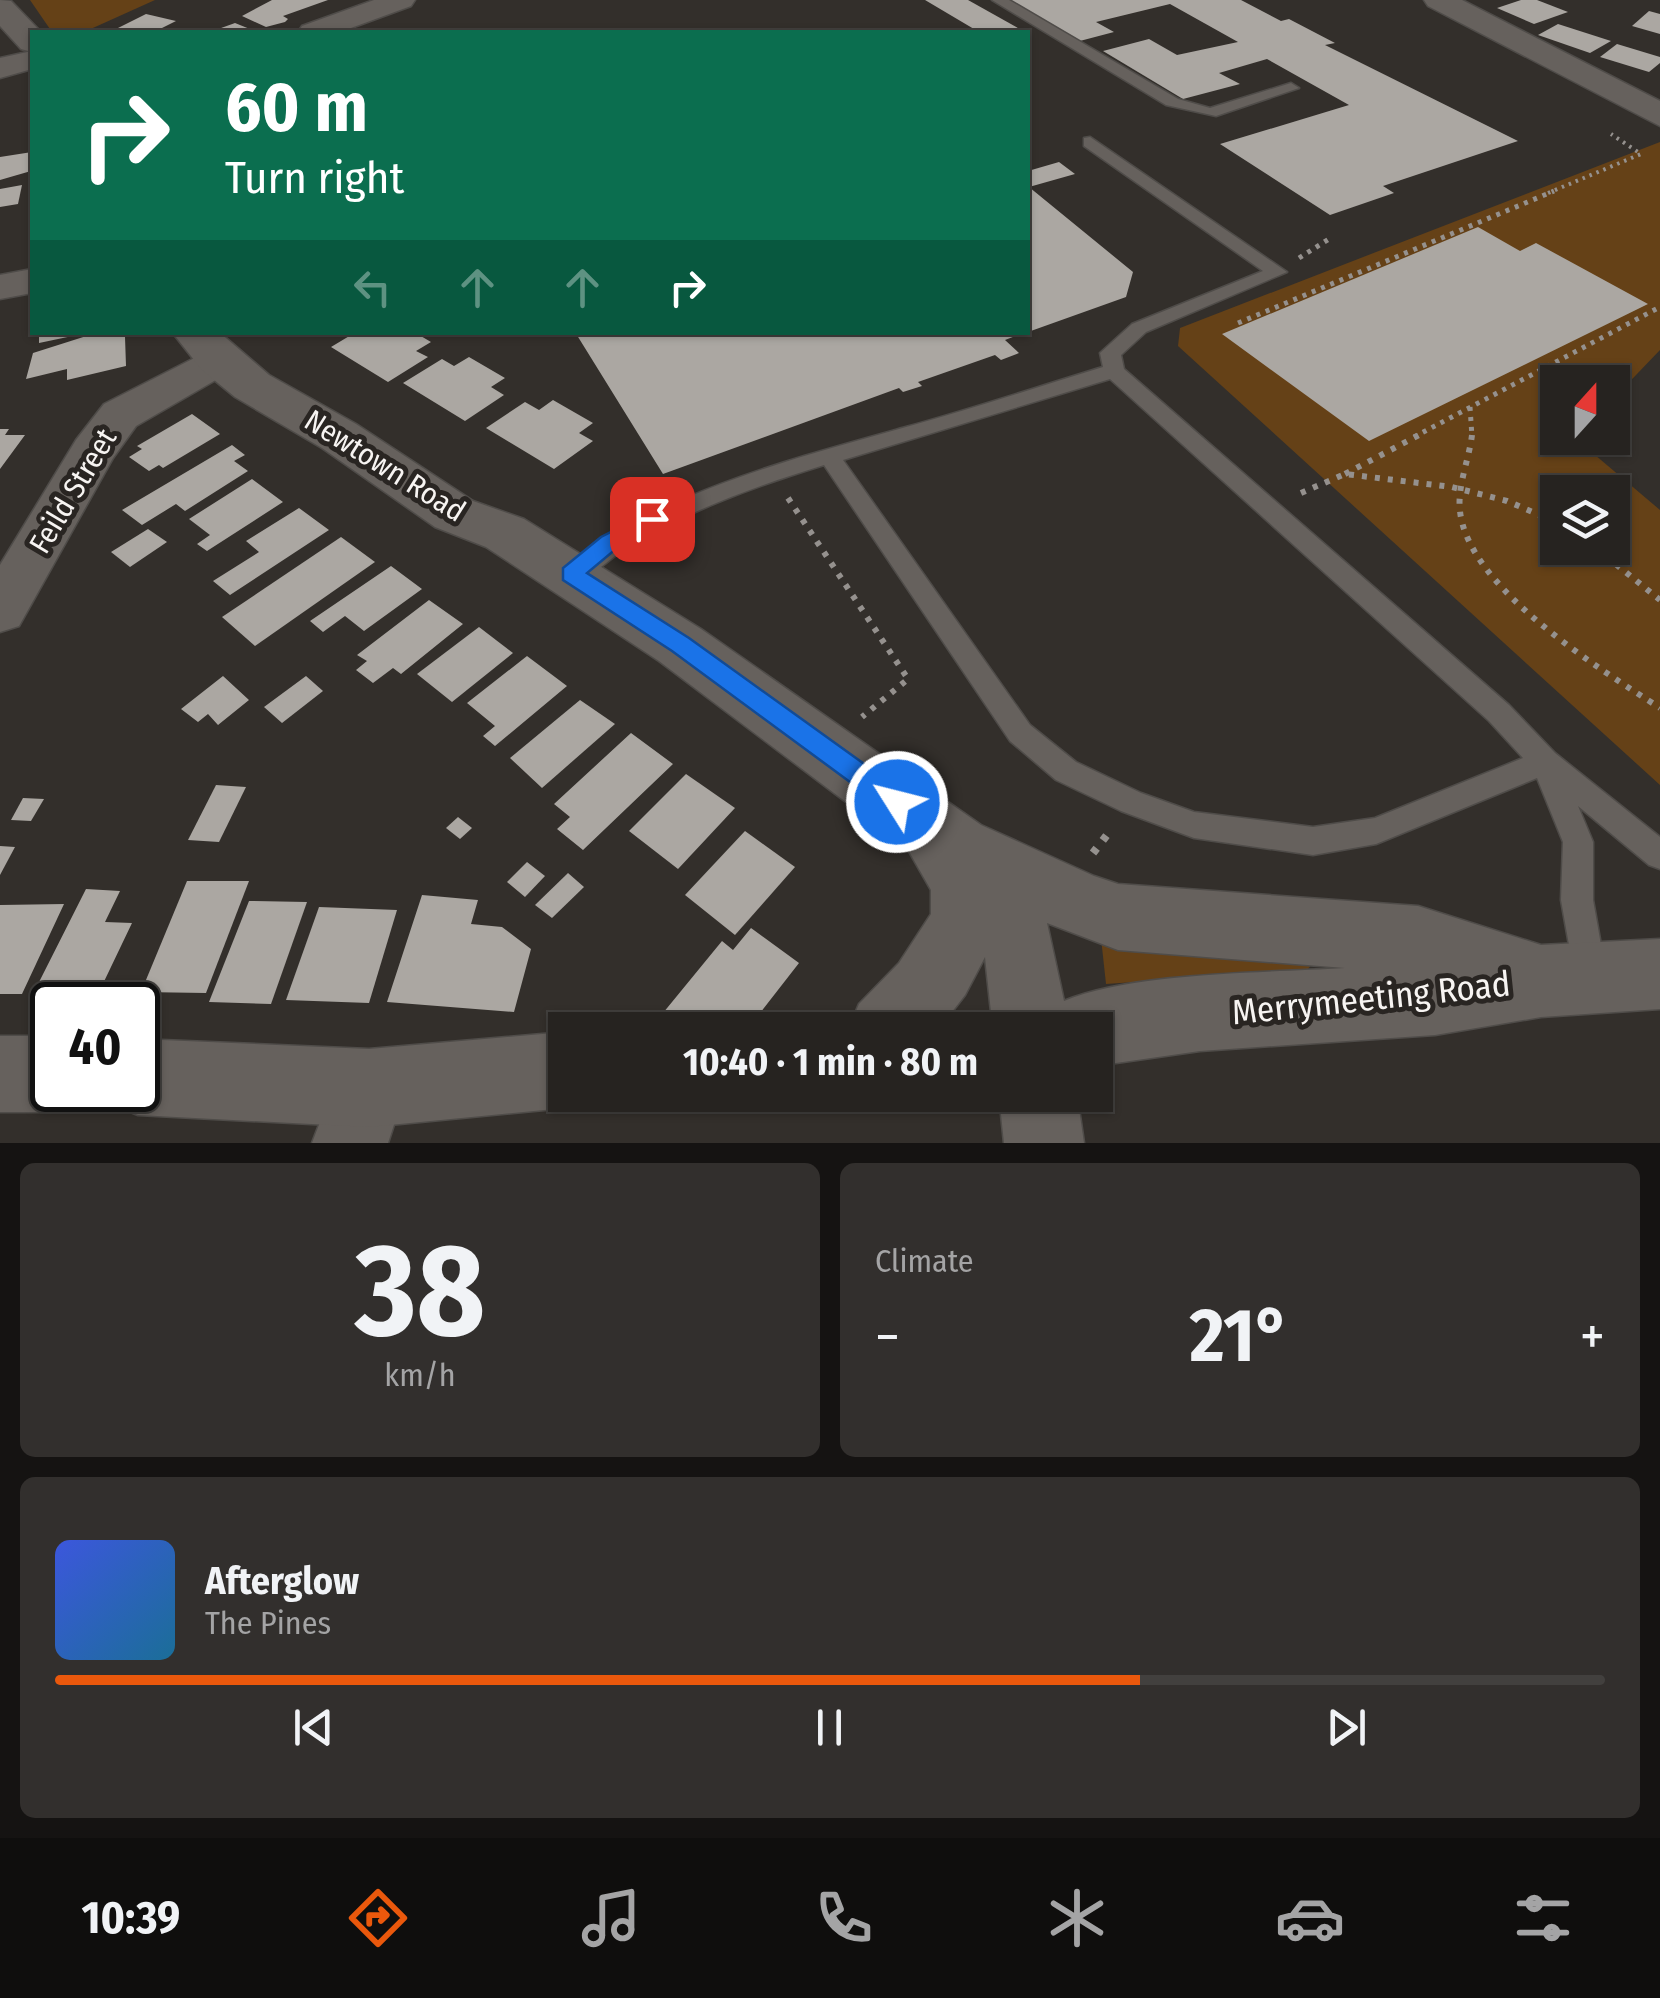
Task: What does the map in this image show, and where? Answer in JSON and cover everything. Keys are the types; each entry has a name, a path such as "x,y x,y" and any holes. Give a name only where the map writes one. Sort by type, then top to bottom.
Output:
{"street":[{"path":"318,30 401,0"},
{"path":"1440,0 1659,114"},
{"path":"0,8 30,40"},
{"path":"0,68 30,60"},
{"path":"0,287 30,281"},
{"name":"Newtown Road","path":"206,346 454,514 505,533 680,645 942,835 992,880 1009,906 1019,934 1028,1012"},
{"name":"Feild Street","path":"0,611 93,451 120,415 206,346"},
{"path":"942,835 1080,904 1118,917 1418,940 1566,979"},
{"path":"906,1012 936,975 962,927 967,899 942,835"},
{"name":"Merrymeeting Road","path":"1113,1026 1200,1014 1434,998 1566,979 1660,974"},
{"path":"0,1074 30,1074"},
{"path":"160,1081 360,1115 548,1074"},
{"path":"1040,1112 1044,1143"}],"lane":[{"path":"999,0 1172,102 1210,113 1291,88"},
{"path":"1090,142 1277,272 1139,328 1110,353 1114,370 1499,714 1545,762 1660,855"},
{"path":"571,574 609,542 652,519 829,456 1114,370"},
{"path":"829,456 1020,733 1066,772 1132,802 1194,825 1313,842 1376,831 1545,762"},
{"path":"1545,762 1578,842 1577,900 1566,979"}],"path":[{"path":"1224,329 1641,154 1635,146 1611,134"},
{"path":"1268,508 1345,474 1658,308"},
{"path":"1470,407 1476,426 1468,447 1462,490 1460,513 1465,540 1534,615 1593,664 1660,708"},
{"path":"1345,474 1462,490 1507,501 1540,515"},
{"path":"787,497 908,679 856,722"},
{"path":"1617,565 1660,600"},
{"path":"1089,859 1132,802"}],"shaded area":[{"path":"30,0 155,0 88,30 51,30"},
{"path":"1660,142 1660,350 1630,381 1630,365 1540,365 1540,455 1595,455 1619,475 1540,475 1540,565 1630,565 1630,485 1660,510 1660,785 1178,346 1180,328"},
{"path":"1101,938 1314,962 1307,970 1106,984"}],"building":[{"path":"272,0 328,0 283,16 288,19 285,22 266,27 242,16"},
{"path":"925,0 968,0 1021,30 976,30"},
{"path":"1008,0 1241,0 1281,21 1289,19 1335,43 1325,45 1518,141 1383,186 1394,193 1330,215 1220,144 1349,105 1267,59 1219,73 1240,84 1183,99 1103,51 1149,39 1177,55 1238,42 1170,4 1096,22 1114,32 1076,42"},
{"path":"1521,0 1537,0 1568,12 1534,24 1497,8"},
{"path":"1649,11 1660,14 1660,34 1632,26"},
{"path":"146,14 176,21 158,30 114,30"},
{"path":"235,23 252,30 216,30"},
{"path":"1558,24 1611,41 1590,53 1538,35"},
{"path":"1617,44 1660,57 1660,63 1649,72 1600,57"},
{"path":"30,152 30,171 0,180 0,157"},
{"path":"1059,162 1075,174 1030,187 1030,170"},
{"path":"22,185 18,204 0,207 0,189"},
{"path":"1030,188 1133,272 1126,297 1030,331"},
{"path":"1478,227 1520,251 1536,243 1648,304 1369,441 1222,334"},
{"path":"39,335 77,335 39,343"},
{"path":"90,335 128,335 125,337 126,366 67,380 67,369 26,379 33,353"},
{"path":"351,335 419,335 431,342 416,351 428,357 388,382 331,347"},
{"path":"577,335 1018,335 1005,340 1019,353 1001,360 995,355 918,382 922,386 903,392 899,388 663,474"},
{"path":"469,357 505,378 491,387 504,395 465,421 403,383 442,359 454,366"},
{"path":"553,400 593,423 579,433 593,441 554,469 486,428 525,402 539,410"},
{"path":"192,414 220,434 163,468 159,465 149,471 129,457 142,449 137,446"},
{"path":"0,429 9,429 5,435 25,435 0,469"},
{"path":"232,445 245,455 234,461 248,471 185,511 176,504 142,525 122,510"},
{"path":"252,479 283,502 207,551 197,544 210,535 189,519"},
{"path":"299,508 329,530 230,595 213,581 259,552 246,541"},
{"path":"148,529 167,542 130,567 111,552"},
{"path":"341,537 375,562 255,646 222,617"},
{"path":"391,566 422,589 364,631 345,616 323,632 310,621"},
{"path":"429,600 463,624 401,674 393,668 373,683 356,670 367,661 357,655"},
{"path":"479,627 513,653 452,702 417,674"},
{"path":"527,656 567,686 495,746 483,736 495,726 467,703"},
{"path":"223,676 249,700 218,725 208,714 198,722 181,709"},
{"path":"306,676 323,691 282,723 264,707"},
{"path":"580,700 615,724 542,788 510,758"},
{"path":"631,733 673,764 583,850 557,829 570,817 554,804"},
{"path":"686,774 735,808 678,869 629,831"},
{"path":"216,785 246,787 219,842 188,840"},
{"path":"23,798 44,799 31,821 11,820"},
{"path":"458,817 472,828 460,839 446,828"},
{"path":"745,831 795,867 735,935 685,895"},
{"path":"0,846 15,847 0,875"},
{"path":"527,862 545,876 525,897 507,882"},
{"path":"568,873 584,887 552,918 535,905"},
{"path":"187,881 249,881 206,993 160,992 160,982 145,982"},
{"path":"86,889 120,891 105,922 132,923 104,982 39,982"},
{"path":"422,895 478,900 471,924 502,927 531,949 514,1012 387,1002"},
{"path":"249,901 307,902 271,1004 209,1002"},
{"path":"64,904 22,994 0,994 0,905"},
{"path":"319,907 397,910 369,1003 286,1000"},
{"path":"751,928 799,963 761,1012 664,1012 722,941 733,950"}],"route":[{"path":"652,519 609,542 571,574 680,645 897,802"}]}
